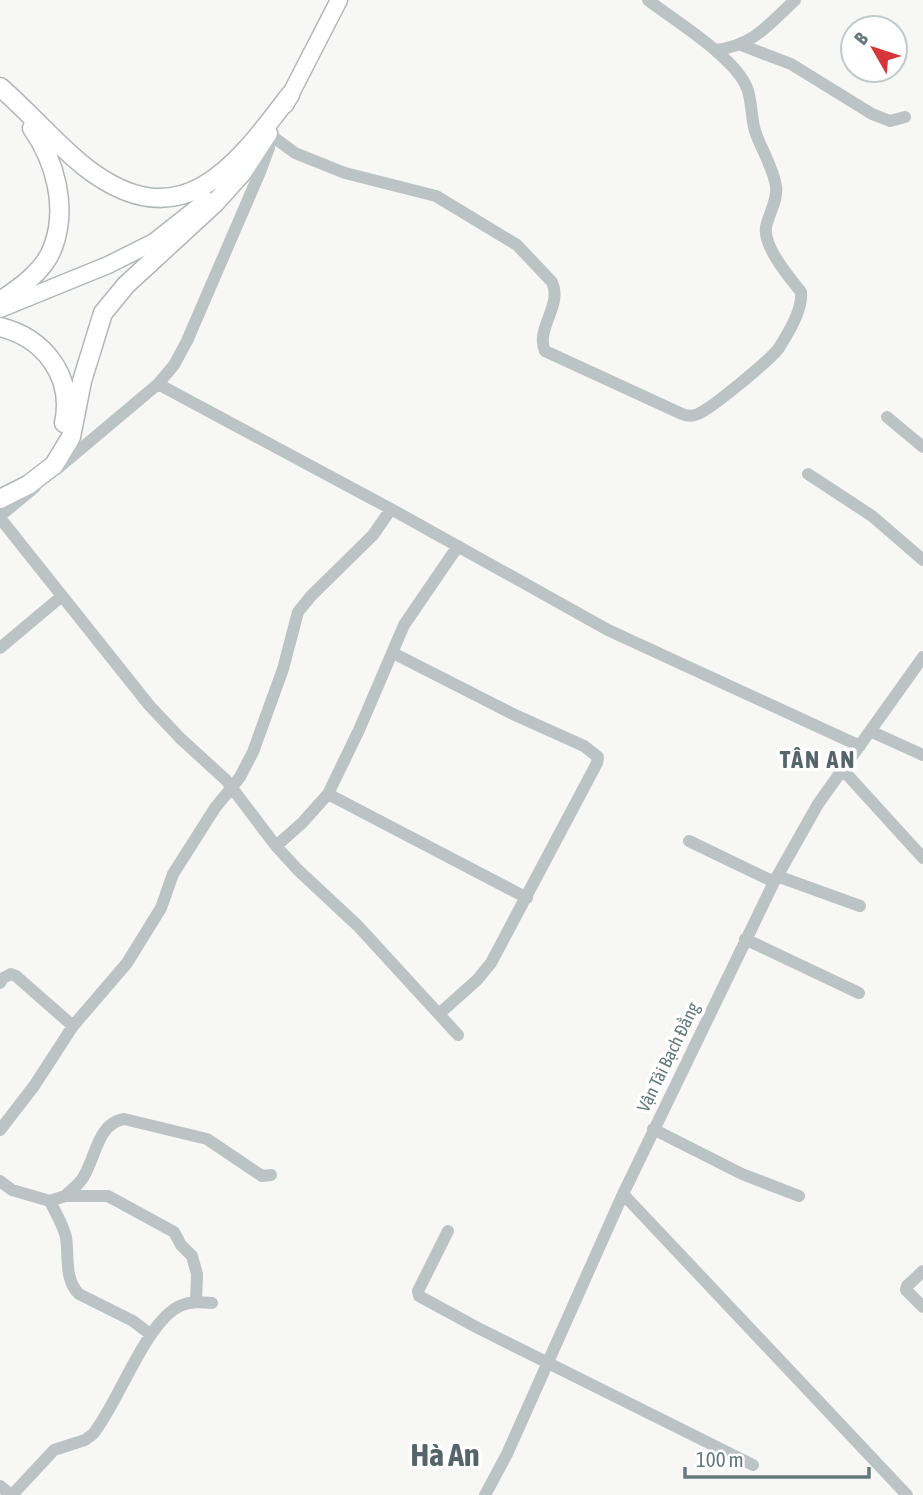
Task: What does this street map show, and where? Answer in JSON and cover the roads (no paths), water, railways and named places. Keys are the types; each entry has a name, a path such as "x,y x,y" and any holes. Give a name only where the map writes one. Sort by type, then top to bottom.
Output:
{"highway":[{"path":"0,87 56,141 105,181 148,198 166,200 186,195 210,183 254,142 290,95"},
{"path":"0,101 16,111 33,129 45,149 57,180 60,215 53,248 37,272 0,301"},
{"path":"0,499 28,485 54,465 71,437 91,345 103,313 126,285 224,193 242,173 268,133"},
{"path":"0,327 16,331 35,342 53,360 64,382 67,408 62,433 47,458 23,477 0,489"}],"main road":[{"path":"0,309 108,265 155,242 205,202 242,166 268,133 339,0"}],"street":[{"path":"268,133 295,153 345,173 429,194 517,245 552,282 555,289 543,341 545,351 689,416 698,414 732,390 777,349 795,318 802,299 801,292 775,255 767,238 766,230 777,189 754,129 749,91 734,67 648,0"},
{"path":"715,50 741,45 755,37 795,0"},
{"path":"741,45 791,64 873,114 890,121 905,117"},
{"path":"268,133 269,148 260,172 187,341 174,365 158,384 0,517 149,705 232,787 276,846 358,926 458,1035"},
{"path":"158,384 608,630 860,746"},
{"path":"887,417 923,447"},
{"path":"808,474 872,516 923,560"},
{"path":"0,1130 34,1086 73,1026 127,963 161,908 173,874 215,808 240,777 253,752 283,669 298,612 373,535 391,509"},
{"path":"276,846 302,823 328,794 404,625 458,546"},
{"path":"0,648 62,596"},
{"path":"393,653 515,715 584,746 597,757 597,763 491,963 477,980 439,1014"},
{"name":"Vận Tải Bạch Đằng","path":"485,1495 548,1362 622,1194 775,879 818,804 923,657"},
{"path":"870,731 923,755"},
{"path":"843,770 923,858"},
{"path":"328,794 527,898"},
{"path":"689,841 775,879 860,906"},
{"path":"746,939 859,993"},
{"path":"0,983 11,974 16,976 73,1026"},
{"path":"65,1196 82,1180 106,1129 114,1121 124,1119 207,1139 262,1176 271,1175"},
{"path":"653,1129 742,1174 799,1196"},
{"path":"0,1181 12,1190 50,1201 65,1196 108,1196 174,1232 178,1242 192,1256 197,1275 196,1302"},
{"path":"622,1194 907,1495"},
{"path":"50,1201 65,1234 69,1277 74,1288 79,1294 133,1321 150,1334"},
{"path":"448,1231 418,1291 419,1296 753,1465"},
{"path":"923,1271 905,1290 923,1307"},
{"path":"0,1486 12,1495 54,1450 85,1440 93,1434 150,1334 182,1304 212,1303"}],"district":[{"name":"TÂN AN","path":"818,759"},
{"name":"Hà An","path":"445,1454"}]}
